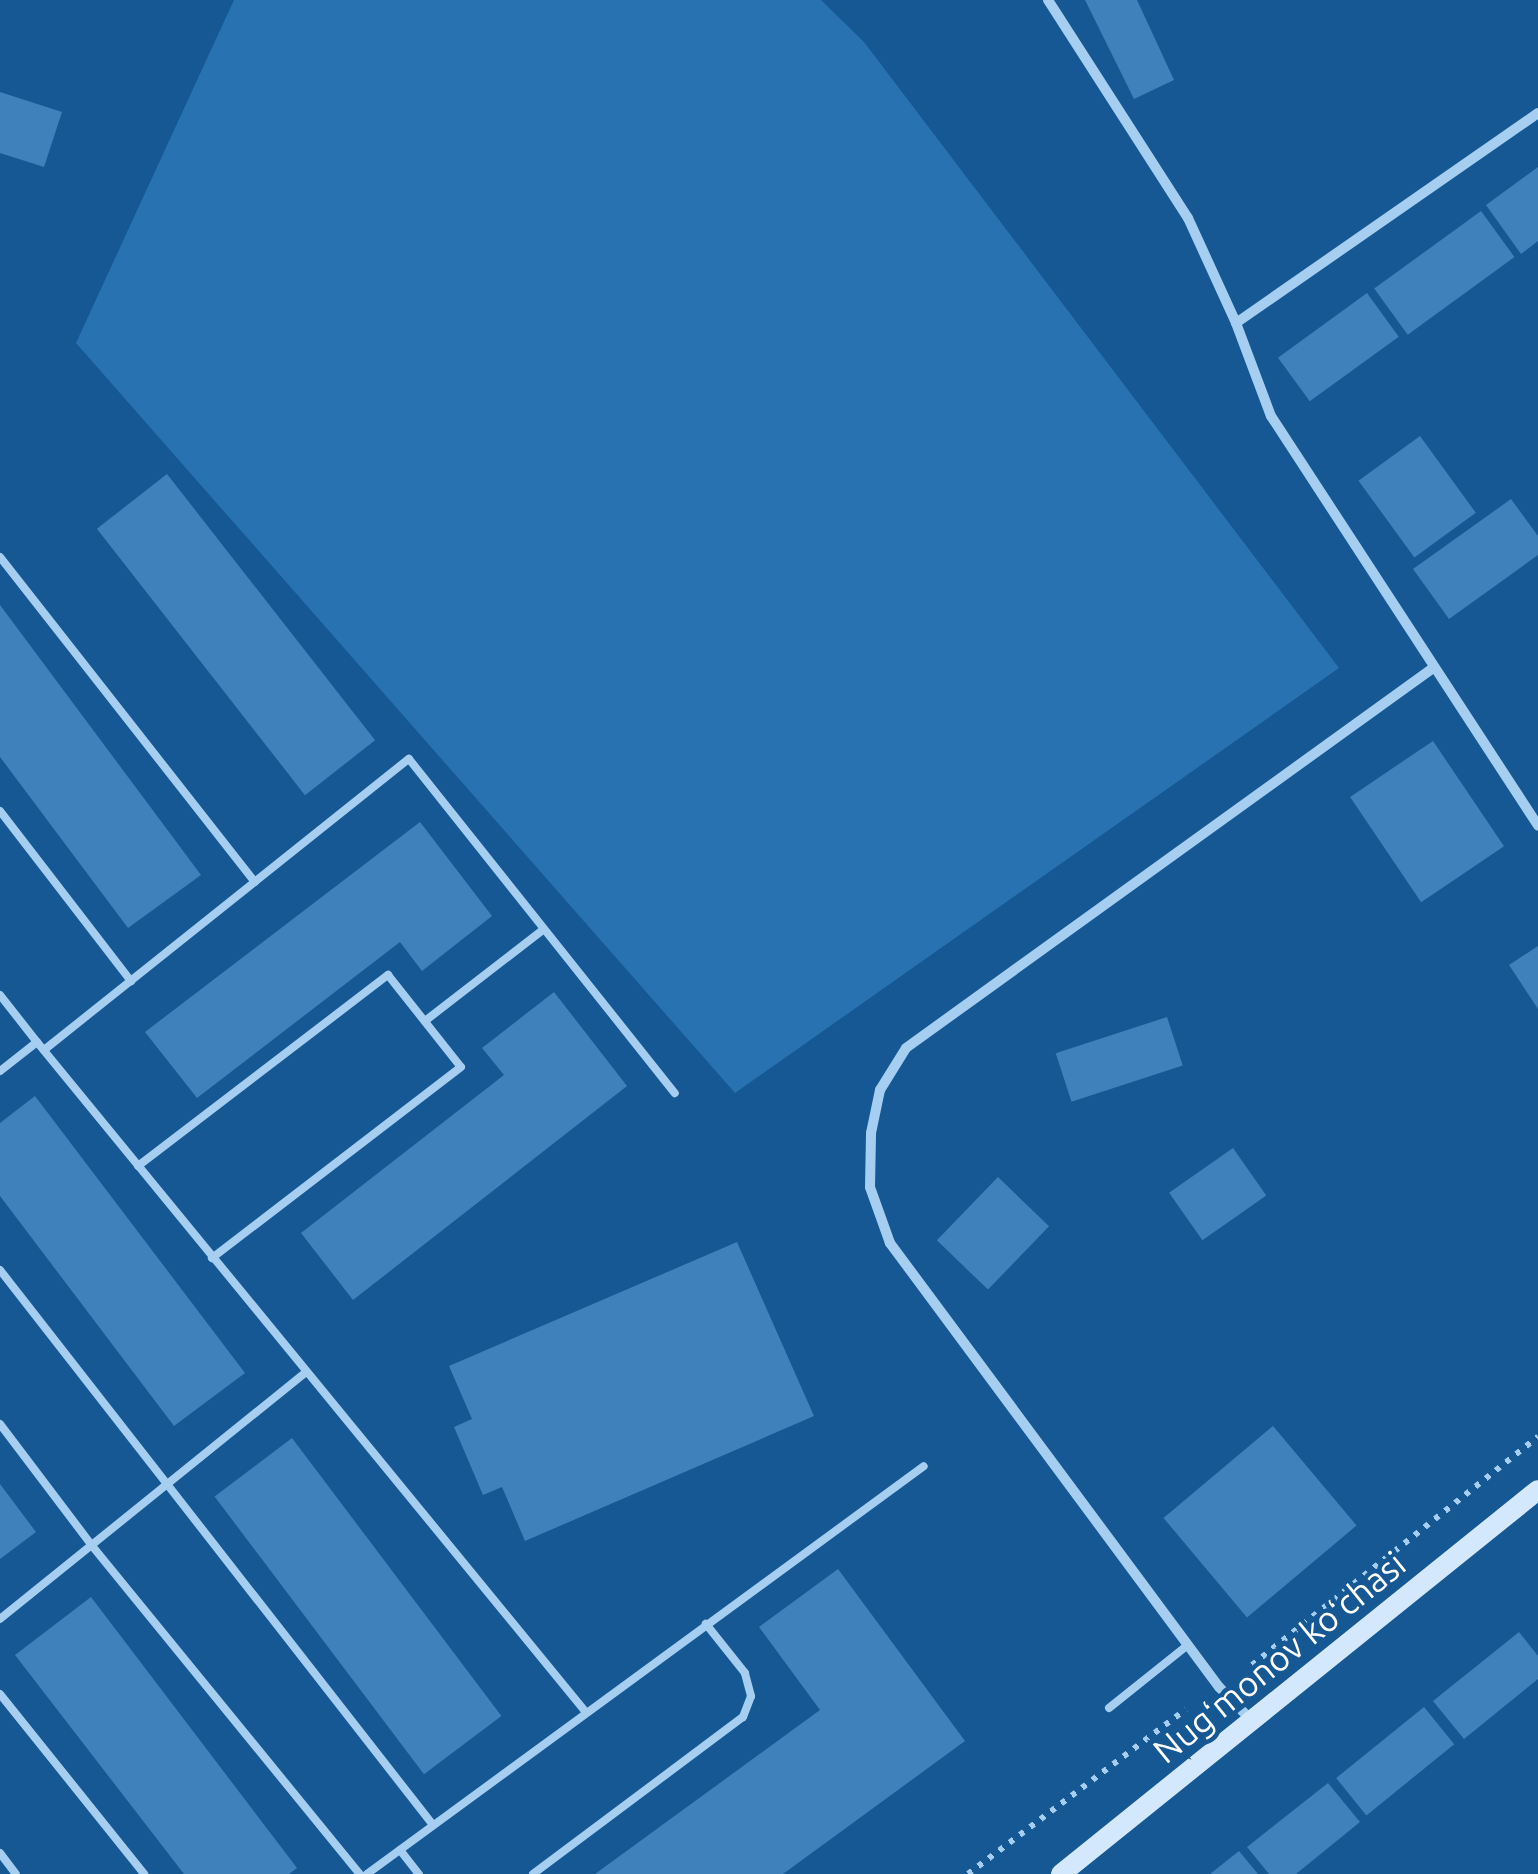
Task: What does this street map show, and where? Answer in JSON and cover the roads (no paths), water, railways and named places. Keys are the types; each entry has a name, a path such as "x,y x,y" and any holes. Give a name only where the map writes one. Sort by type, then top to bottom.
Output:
{"main road":[{"name":"Nugʻmonov koʻchasi","path":"1061,1874 1538,1490"}],"street":[{"path":"1048,0 1188,218 1236,323 1271,416 1538,826"},
{"path":"1236,323 1538,114"},
{"path":"1252,1721 1188,1644 890,1243 870,1186 871,1133 880,1090 906,1048 1434,668"}],"lane":[{"path":"0,557 255,882"},
{"path":"44,1050 409,759 675,1092"},
{"path":"0,812 131,981"},
{"path":"424,1021 544,929"},
{"path":"138,1166 388,975 461,1067 212,1258"},
{"path":"0,994 304,1373 585,1711"},
{"path":"0,1071 37,1042"},
{"path":"0,1270 433,1825"},
{"path":"0,1619 304,1373"},
{"path":"0,1424 93,1547 364,1874 924,1466"},
{"path":"533,1874 743,1718 751,1696 744,1673 706,1624"},
{"path":"1110,1708 1188,1644"},
{"path":"0,1694 144,1874"},
{"path":"400,1850 418,1874"},
{"path":"0,1852 16,1874"}]}
